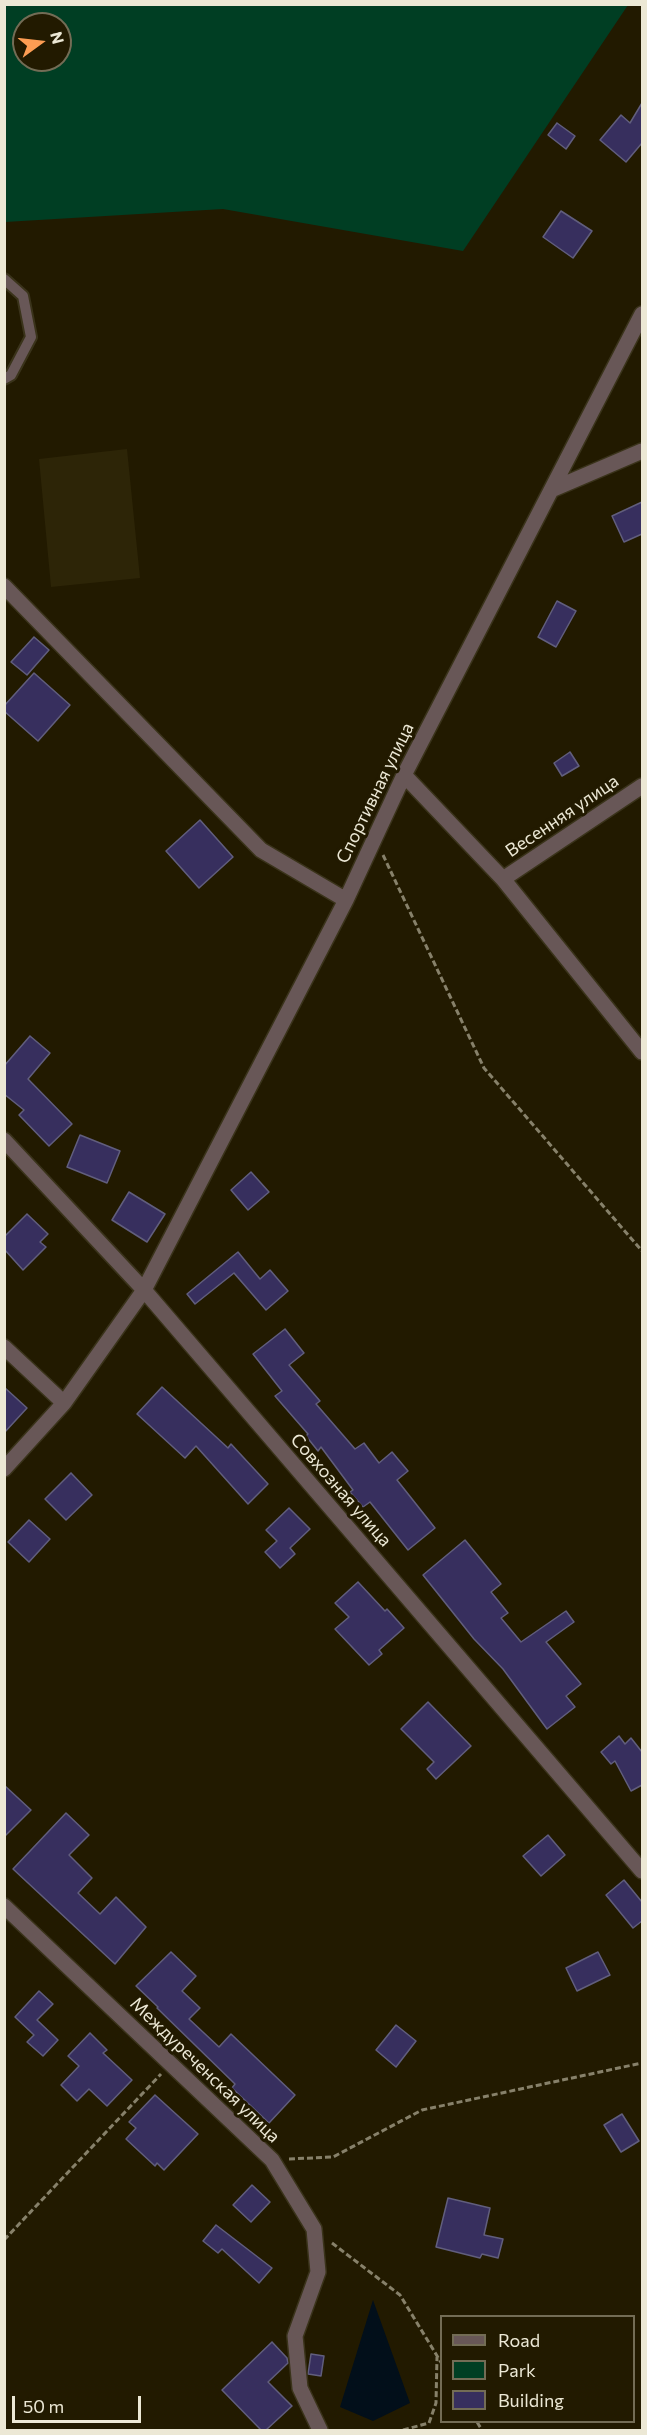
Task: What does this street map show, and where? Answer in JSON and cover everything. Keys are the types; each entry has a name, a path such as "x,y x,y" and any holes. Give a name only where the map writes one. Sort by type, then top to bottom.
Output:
{"street":[{"name":"Спортивная улица","path":"4,1468 64,1403 144,1290 346,900 404,775 642,314"},
{"path":"551,490 642,451"},
{"path":"4,586 261,850 346,900"},
{"path":"404,775 503,879 642,1052"},
{"name":"Весенняя улица","path":"503,879 642,786"},
{"name":"Совхозная улица","path":"4,1140 144,1290 642,1871"},
{"path":"4,1347 64,1403"},
{"name":"Междуреченская улица","path":"4,1906 272,2160 314,2229 318,2272 295,2336 300,2388 320,2430"}],"lane":[{"path":"4,279 23,296 31,337 11,375 4,379"}],"path":[{"path":"374,837 484,1068 642,1251"},
{"path":"272,2160 333,2157 422,2110 642,2063"},
{"path":"4,2240 170,2064"},
{"path":"314,2229 400,2295 440,2362"},
{"path":"403,2430 429,2423 436,2403 437,2356"}],"shaded area":[{"path":"127,449 140,578 51,587 39,459"}],"green space":[{"path":"5,4 628,4 463,251 223,209 5,222"}],"water":[{"path":"373,2300 410,2403 373,2421 340,2407"}],"building":[{"path":"642,103 642,143 626,162 600,140 621,115 630,123"},
{"path":"557,123 575,136 566,149 548,135"},
{"path":"561,211 592,231 573,258 543,237"},
{"path":"642,502 642,534 624,542 612,516"},
{"path":"557,601 576,611 556,647 538,637"},
{"path":"34,637 49,650 27,675 11,662"},
{"path":"34,673 70,705 38,741 4,711 4,706"},
{"path":"570,752 579,766 562,776 554,763"},
{"path":"200,820 233,857 199,888 166,851"},
{"path":"30,1036 50,1053 28,1079 72,1124 49,1146 19,1115 24,1110 4,1094 4,1066"},
{"path":"80,1135 120,1151 107,1183 67,1167"},
{"path":"251,1172 269,1192 248,1210 231,1190"},
{"path":"129,1192 165,1214 147,1242 112,1220"},
{"path":"27,1214 48,1234 40,1242 46,1247 23,1270 4,1249 4,1237"},
{"path":"238,1252 260,1279 270,1270 288,1291 266,1310 234,1273 195,1304 187,1294"},
{"path":"285,1329 304,1353 289,1365 320,1401 316,1404 355,1449 364,1443 379,1463 392,1452 408,1471 397,1480 435,1528 408,1550 370,1502 363,1507 350,1492 353,1490 321,1447 318,1451 306,1436 308,1434 275,1396 282,1391 253,1354"},
{"path":"4,1387 27,1408 4,1433"},
{"path":"162,1387 228,1448 231,1444 268,1484 248,1504 196,1446 185,1458 137,1414"},
{"path":"71,1473 92,1495 66,1520 45,1499"},
{"path":"289,1508 310,1529 290,1548 295,1554 280,1568 265,1552 277,1541 266,1530"},
{"path":"29,1520 50,1539 29,1562 8,1542"},
{"path":"465,1540 501,1584 491,1592 508,1613 501,1618 521,1642 566,1611 574,1622 546,1642 581,1684 566,1696 575,1707 547,1729 503,1669 474,1639 423,1575"},
{"path":"358,1582 404,1628 379,1650 382,1654 369,1665 335,1629 349,1617 335,1603"},
{"path":"428,1702 471,1746 436,1779 427,1769 434,1762 401,1729"},
{"path":"619,1736 625,1744 631,1738 642,1752 642,1785 631,1791 615,1761 611,1764 601,1752"},
{"path":"4,1785 31,1810 4,1837"},
{"path":"66,1813 89,1835 69,1855 92,1878 78,1893 100,1914 116,1897 146,1927 115,1964 13,1869"},
{"path":"548,1835 565,1855 541,1876 523,1856"},
{"path":"624,1880 642,1902 642,1921 633,1928 606,1895"},
{"path":"171,1952 196,1976 182,1991 200,2008 189,2019 219,2047 231,2034 295,2095 269,2123 232,2088 235,2084 136,1986"},
{"path":"598,1952 610,1975 577,1991 566,1968"},
{"path":"39,1991 53,2004 37,2020 58,2040 43,2056 27,2042 34,2035 15,2017"},
{"path":"396,2025 416,2041 396,2067 376,2050"},
{"path":"90,2033 107,2050 103,2053 132,2080 107,2106 89,2089 77,2101 61,2085 79,2066 68,2056"},
{"path":"155,2095 198,2134 164,2170 157,2163 155,2166 126,2139 136,2128 129,2122"},
{"path":"622,2114 639,2141 621,2152 604,2125"},
{"path":"252,2185 270,2202 251,2222 233,2205"},
{"path":"448,2198 490,2208 484,2235 503,2239 498,2258 482,2254 480,2258 436,2247"},
{"path":"216,2225 272,2268 259,2283 222,2249 218,2253 203,2241"},
{"path":"272,2342 287,2358 288,2363 268,2382 292,2406 266,2430 261,2430 222,2390"},
{"path":"311,2354 324,2356 321,2376 308,2374"}]}
